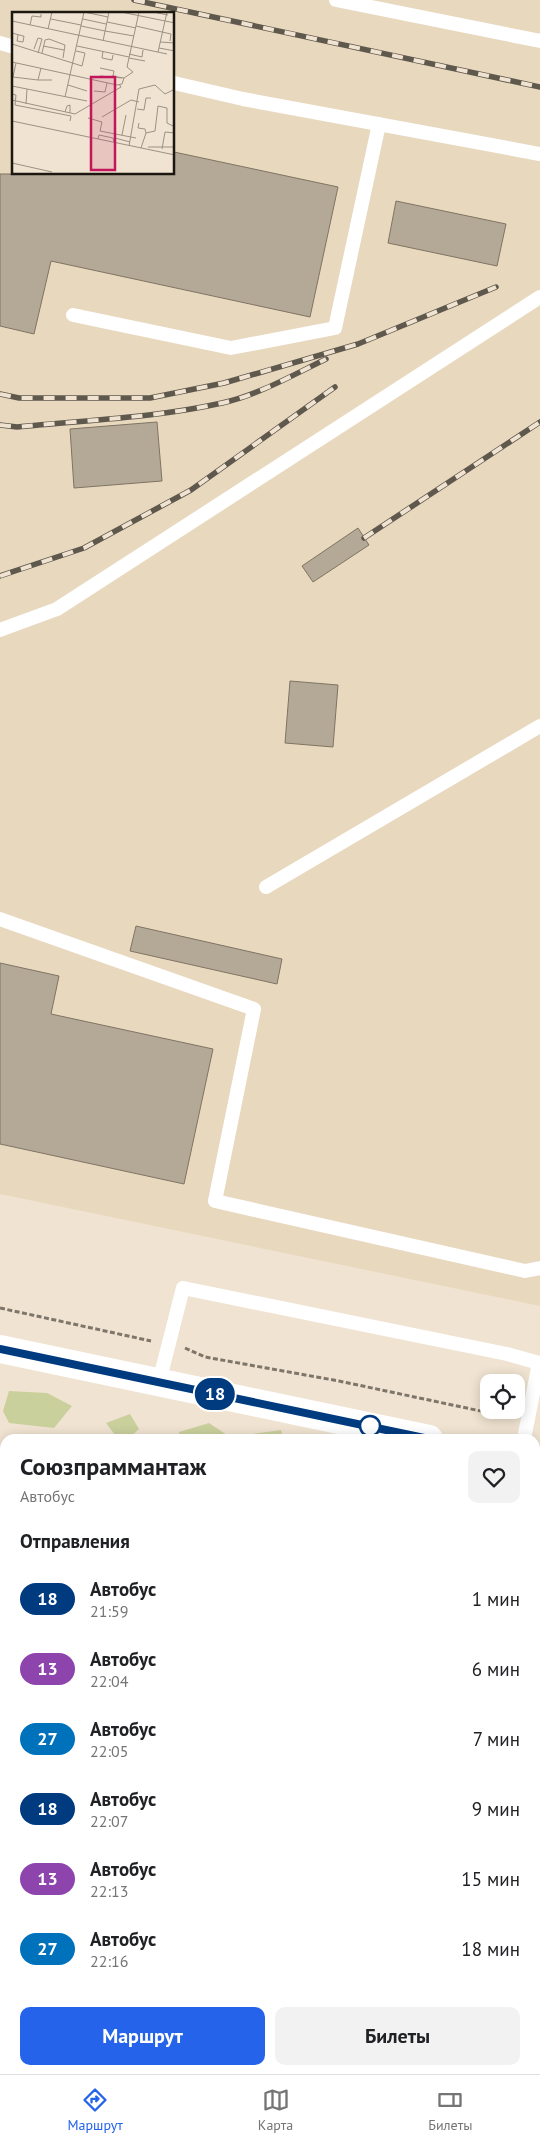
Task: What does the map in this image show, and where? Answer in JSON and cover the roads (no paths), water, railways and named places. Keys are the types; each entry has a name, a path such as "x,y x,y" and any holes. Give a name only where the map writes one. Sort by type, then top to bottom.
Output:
{"street":[{"path":"0,1349 405,1434"}],"lane":[{"path":"336,0 540,42"},
{"path":"175,83 243,99 540,154"},
{"path":"73,315 231,348 335,328 379,124"},
{"path":"0,630 56,609 540,297"},
{"path":"266,887 540,726"},
{"path":"0,918 254,1009 215,1201 525,1271 540,1268"},
{"path":"159,1382 182,1288 507,1354 540,1363 525,1434"}],"railway":[{"path":"134,0 540,87"},
{"path":"0,394 19,398 150,398 224,383 358,344 496,287"},
{"path":"0,425 17,427 120,418 222,403 262,390 326,359"},
{"path":"0,576 84,548 191,490 335,387"},
{"path":"364,538 540,422"}]}
